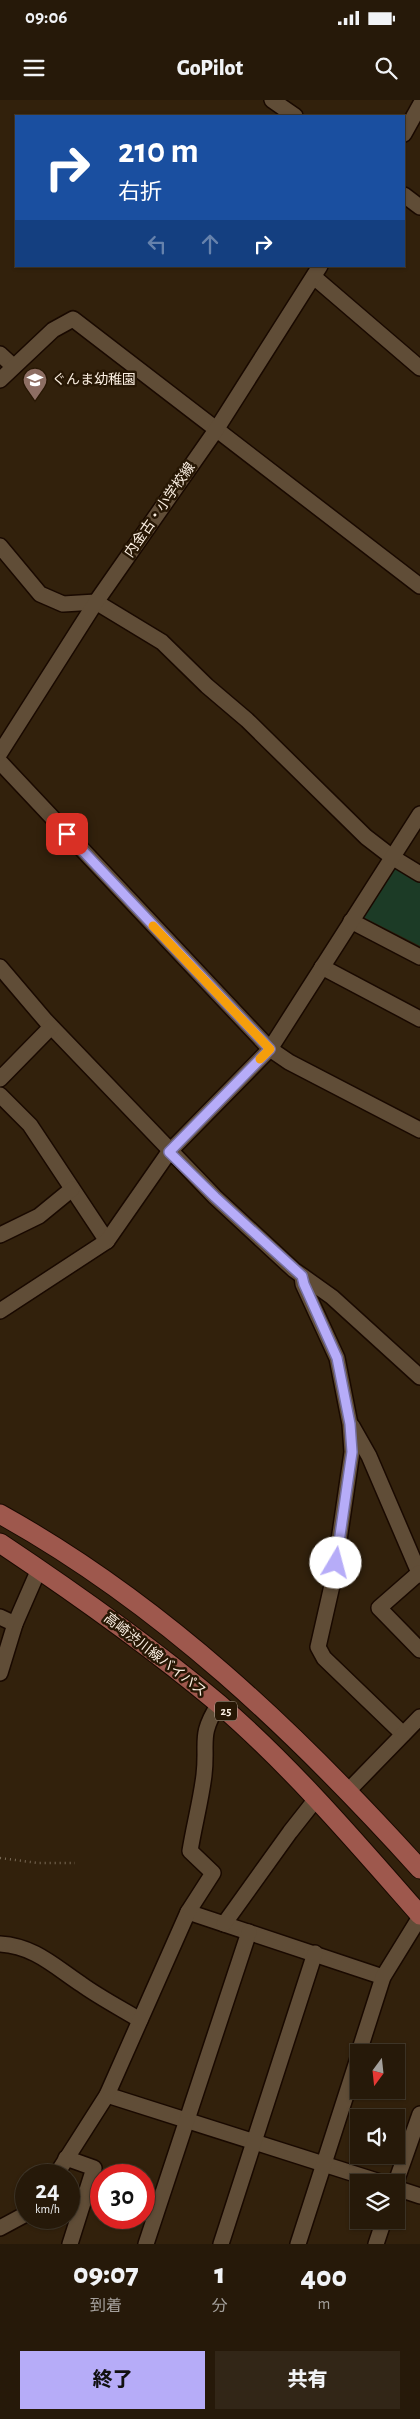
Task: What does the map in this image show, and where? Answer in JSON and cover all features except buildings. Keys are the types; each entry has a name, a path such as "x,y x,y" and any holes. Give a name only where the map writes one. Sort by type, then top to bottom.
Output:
{"main road":[{"name":"高崎渋川線バイパス","path":"0,1514 50,1543 155,1616 238,1683 349,1790 420,1869"},
{"name":"高崎渋川線バイパス","path":"0,1543 142,1644 219,1704 316,1800 420,1916"}],"street":[{"path":"272,100 294,115"},
{"path":"405,132 420,105"},
{"path":"405,195 420,207"},
{"path":"317,272 420,368"},
{"name":"内金古・小学校線","path":"0,753 96,602 216,430 317,272"},
{"path":"0,380 53,330 73,320 420,586"},
{"path":"0,354 13,366"},
{"path":"0,546 40,594 63,604 96,602 162,642 247,720 366,836 392,857 420,874"},
{"path":"0,762 270,1049 289,1062 420,1130"},
{"path":"0,1311 107,1241 169,1152 270,1049 420,814"},
{"path":"351,921 420,957"},
{"path":"322,966 420,1019"},
{"path":"0,967 51,1027 169,1152 215,1197 302,1276 332,1297 420,1377"},
{"path":"0,1079 51,1027"},
{"path":"0,1095 30,1126 107,1241"},
{"path":"0,1235 40,1216 72,1189"},
{"path":"302,1276 337,1358 350,1424 352,1452 333,1581 318,1647 324,1658 403,1734"},
{"path":"350,1424 369,1456 419,1574 379,1608 420,1650"},
{"path":"0,1673 15,1624 39,1569"},
{"path":"0,1618 15,1624"},
{"path":"62,2164 107,2095 188,1912 213,1873 210,1868 190,1852 204,1774 204,1740 208,1721 219,1704"},
{"path":"349,1790 420,1716"},
{"path":"224,1924 290,1832 316,1800"},
{"path":"188,1912 384,1977"},
{"path":"362,2044 384,1977 420,1916"},
{"path":"146,2244 185,2121 249,1932"},
{"path":"0,1944 20,1946 40,1954 82,1985 140,2020"},
{"path":"221,2244 315,1953"},
{"path":"298,2244 350,2082"},
{"path":"107,2095 355,2174"},
{"path":"399,2174 420,2114"},
{"path":"66,2158 94,2168 70,2244"},
{"path":"405,2191 420,2196"},
{"path":"0,2228 15,2220"},
{"path":"376,2244 381,2229"}],"path":[{"path":"0,1858 38,1863 75,1863"}],"green space":[{"path":"389,869 395,869 420,881 420,946 361,916"}],"slow traffic":[{"path":"153,926 270,1049 260,1059"}],"place":[{"name":"ぐんま幼稚園","path":"35,401"}],"route":[{"path":"67,834 270,1049 169,1152 215,1197 302,1276 337,1358 350,1424 352,1452 336,1563"}]}
